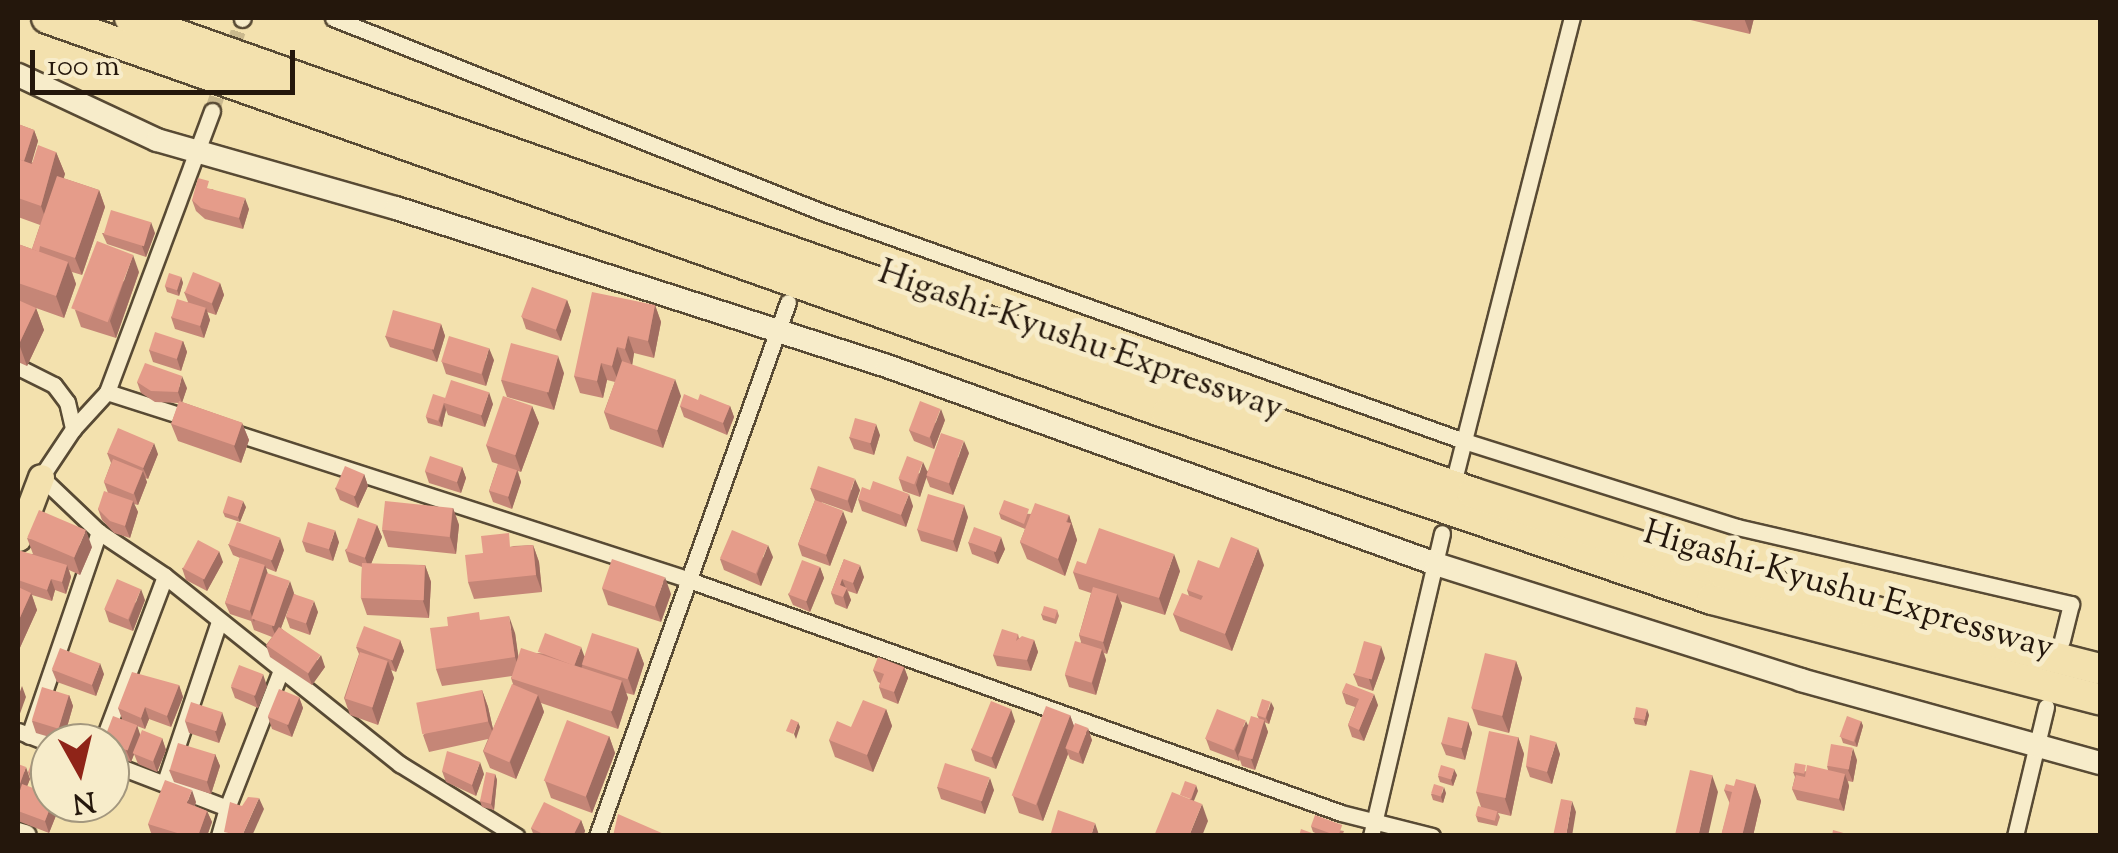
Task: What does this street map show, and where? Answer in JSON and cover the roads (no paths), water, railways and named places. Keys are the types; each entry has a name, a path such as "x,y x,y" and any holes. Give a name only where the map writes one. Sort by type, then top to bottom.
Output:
{"highway":[{"name":"Higashi-Kyushu Expressway","path":"47,18 1148,406 1712,598 2100,700"},
{"name":"Higashi-Kyushu Expressway","path":"130,18 1473,493 1723,573 2100,670"}],"main road":[{"path":"18,538 41,478"}],"street":[{"path":"333,18 822,212 1464,441 1737,527 2071,604 2062,641"},
{"path":"1456,472 1572,18"},
{"path":"18,75 157,140 396,208 777,330 1436,564 1801,680 2100,762"},
{"path":"212,111 107,392 73,428 41,478 100,532 165,576 400,764 516,836"},
{"path":"597,836 788,302"},
{"path":"18,368 54,385 68,402 73,428"},
{"path":"107,392 201,422"},
{"path":"220,428 689,580 1323,806 1374,828 1432,836"},
{"path":"23,734 100,532"},
{"path":"1374,828 1442,533"},
{"path":"110,723 165,576"},
{"path":"165,782 219,622"},
{"path":"219,836 282,668"},
{"path":"2015,836 2046,707"},
{"path":"130,771 227,808"},
{"path":"18,834 25,836"}],"tunnel":[{"path":"212,111 242,19"}]}
